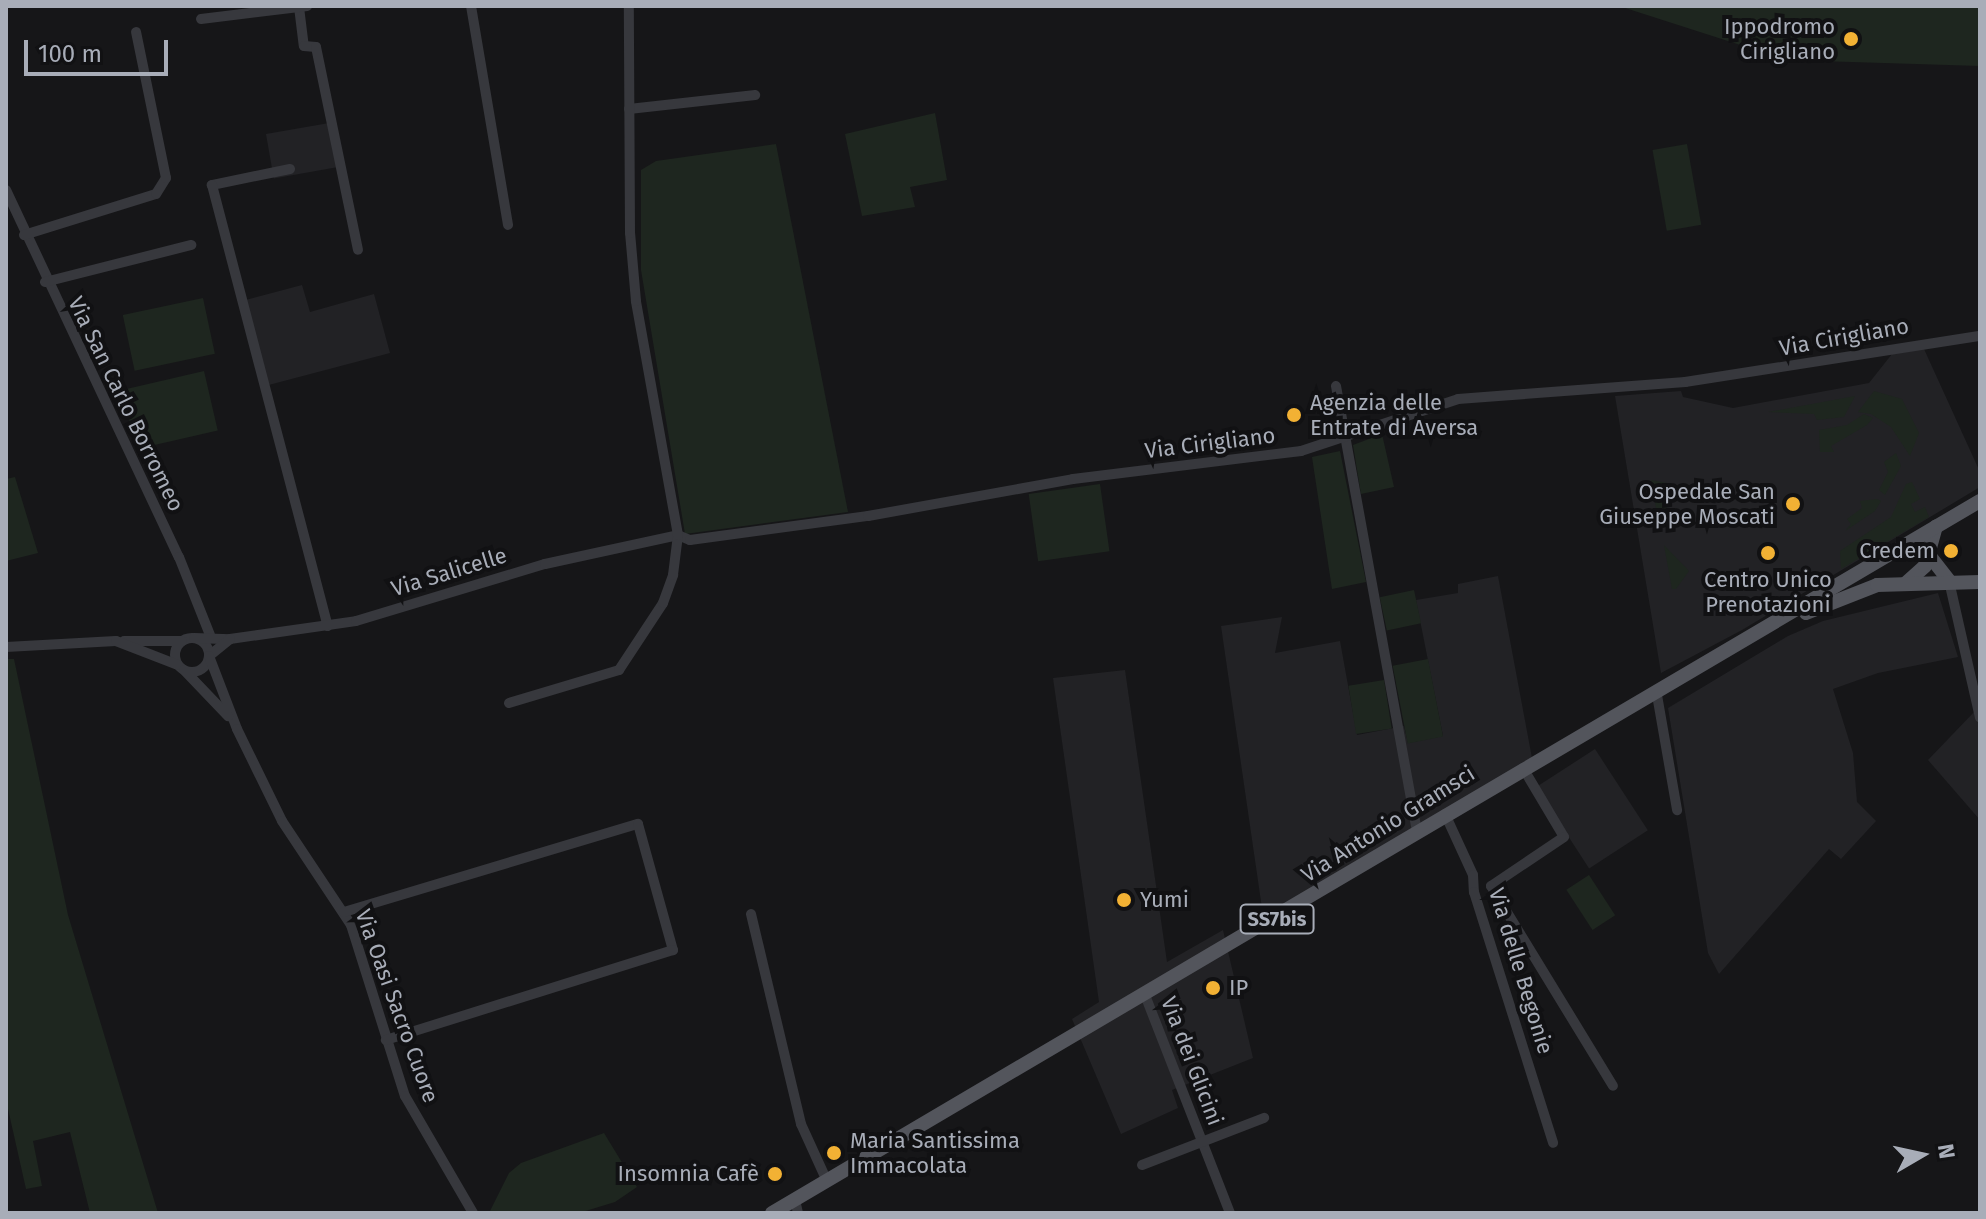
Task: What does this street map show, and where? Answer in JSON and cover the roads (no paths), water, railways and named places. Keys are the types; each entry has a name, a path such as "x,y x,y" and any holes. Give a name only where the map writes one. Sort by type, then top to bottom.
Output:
{"main road":[{"name":"Via Antonio Gramsci","path":"772,1213 796,1206 827,1181 1523,768 1780,623 1980,501"},
{"path":"1904,584 1925,566 1936,526"},
{"path":"1904,545 1929,555 1949,581"},
{"path":"1869,567 1877,585"},
{"name":"Via Antonio Gramsci","path":"1780,623 1877,585 1949,581"},
{"name":"SS7bis","path":"1949,581 1980,582"}],"street":[{"path":"201,19 253,9 307,6"},
{"path":"471,6 508,225"},
{"path":"509,703 619,670 668,592 678,535 636,301 630,233 629,6"},
{"path":"299,7 304,46 316,47 358,250"},
{"path":"24,235 156,194 166,178 136,32"},
{"path":"629,109 755,95"},
{"path":"290,169 212,185 328,626"},
{"name":"Via San Carlo Borromeo","path":"6,190 45,282 179,557 210,635"},
{"path":"45,282 191,245"},
{"name":"Via Cirigliano","path":"678,535 690,540 868,516 1073,479 1301,451 1345,439 1458,399 1685,382 1980,336"},
{"path":"1336,386 1417,832"},
{"name":"Via Salicelle","path":"230,639 328,626 545,564 678,535"},
{"path":"1949,581 1980,718"},
{"path":"1904,584 1936,588 1955,615"},
{"path":"116,641 182,641 210,635 230,639"},
{"path":"194,638 204,642 209,656"},
{"path":"182,641 175,649 180,667 199,670 209,656 230,639"},
{"name":"Via Oasi Sacro Cuore","path":"6,647 116,641 180,667 214,697 237,729"},
{"name":"Via Oasi Sacro Cuore","path":"209,656 237,729 282,821 344,912 405,1096 470,1209"},
{"path":"1657,695 1677,810"},
{"path":"1523,768 1564,837 1491,886 1613,1086"},
{"name":"Via delle Begonie","path":"1445,814 1473,875 1474,892 1553,1143"},
{"path":"344,912 638,824 673,950 386,1040"},
{"path":"751,914 801,1124 827,1181"},
{"name":"Via dei Glicini","path":"1145,995 1230,1213"},
{"name":"Via dei Glicini","path":"1142,1165 1264,1118"}],"place":[{"name":"Ippodromo Cirigliano","path":"1851,39"},
{"name":"Agenzia delle Entrate di Aversa","path":"1294,415"},
{"name":"Ospedale San Giuseppe Moscati","path":"1793,504"},
{"name":"Credem","path":"1951,551"},
{"name":"Centro Unico Prenotazioni","path":"1768,553"},
{"name":"Yumi","path":"1124,900"},
{"name":"IP","path":"1213,988"},
{"name":"Maria Santissima Immacolata","path":"834,1153"},
{"name":"Insomnia Cafè","path":"775,1174"}]}
